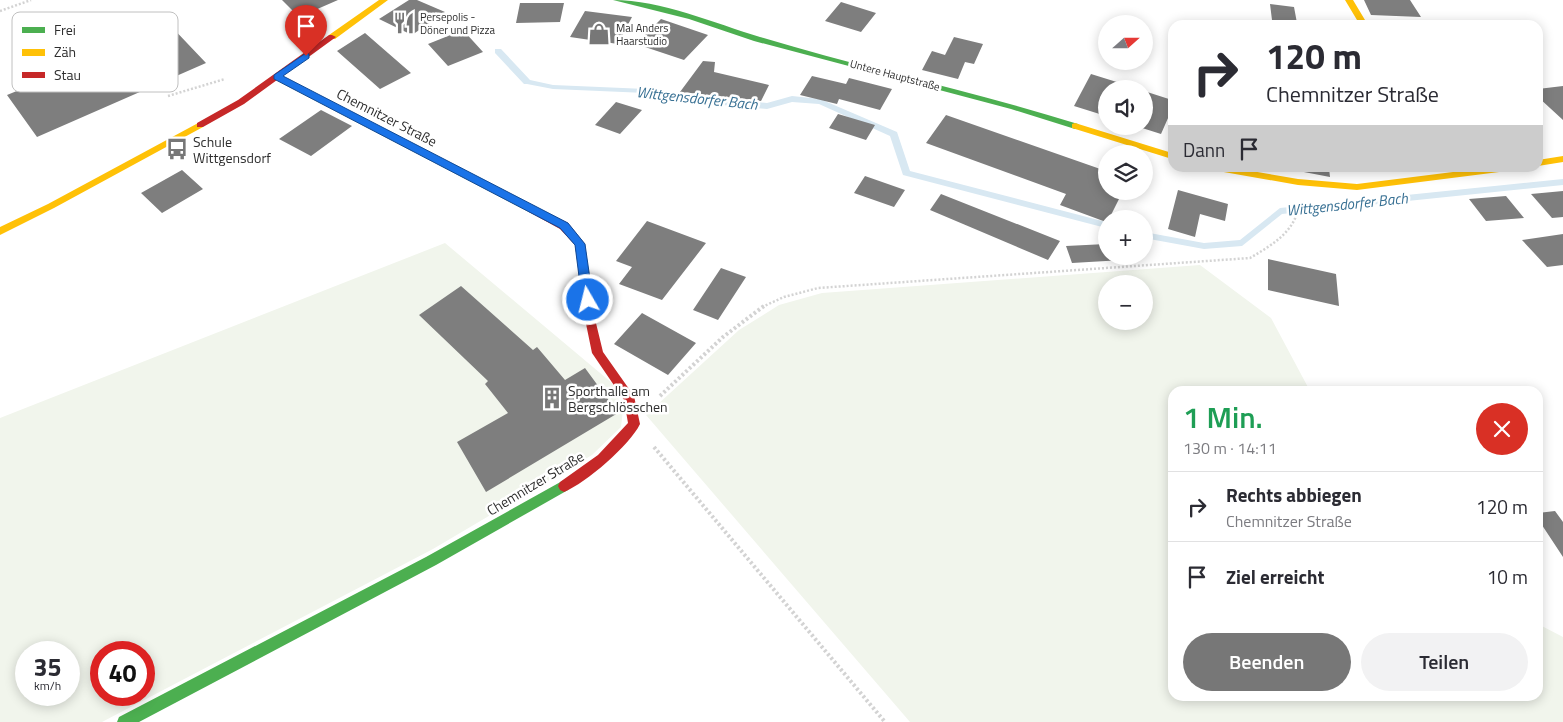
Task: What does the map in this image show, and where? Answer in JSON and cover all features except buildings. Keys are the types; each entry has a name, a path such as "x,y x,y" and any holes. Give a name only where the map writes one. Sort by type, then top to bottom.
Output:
{"street":[{"path":"0,231 166,146 241,102 384,0"},
{"name":"Untere Hauptstraße","path":"617,0 691,17 757,39 1014,107 1168,155"},
{"path":"1349,0 1361,20"},
{"name":"Chemnitzer Straße","path":"124,722 431,561 582,475 616,446 634,424 630,399 598,353 590,318 580,244 564,226 277,77"},
{"path":"1543,162 1563,159"},
{"path":"1241,172 1298,182 1357,187 1479,172"},
{"path":"1416,172 1422,180"}],"path":[{"path":"0,11 31,0"},
{"path":"885,722 634,424 644,411 737,325 765,305 786,297 818,288 1250,258 1280,240 1299,215 1298,182"}],"shaded area":[{"path":"445,243 612,383 623,410 621,427 592,455 433,549 155,694 155,641 90,641 90,706 133,706 102,722 0,722 0,418"},
{"path":"1200,265 1271,318 1307,386 1168,386 1168,701 1543,701 1543,627 1563,637 1563,722 910,722 646,415 739,330 779,305 822,293"}],"waterway":[{"name":"Wittgensdorfer Bach","path":"498,51 527,82 553,87 646,91 700,100 767,106 792,99 820,102 894,134 906,173 1098,223"},
{"name":"Wittgensdorfer Bach","path":"1153,237 1204,246 1242,243 1280,211 1563,182"}],"traffic: fast":[{"path":"617,0 691,17 757,39 1014,107 1075,126"},
{"path":"124,722 431,561 564,486"}],"traffic: slow":[{"path":"332,37 384,0"},
{"path":"1349,0 1361,20"},
{"path":"277,77 532,209"},
{"path":"0,231 51,206 200,125"},
{"path":"1075,126 1168,155"},
{"path":"1543,162 1563,159"},
{"path":"1241,172 1298,182 1357,187 1475,172"}],"traffic: jam":[{"path":"200,125 241,102 332,37"},
{"path":"532,209 564,226 580,244 590,319 598,353 630,399 634,424 602,458 564,486"}],"place":[{"name":"Persepolis - Döner und Pizza","path":"404,23"},
{"name":"Mal Anders Haarstudio","path":"599,34"},
{"name":"Schule Wittgensdorf","path":"177,149"},
{"name":"Sporthalle am Bergschlösschen","path":"552,398"}],"route":[{"path":"306,56 277,77 564,226 580,244 588,300"}]}
